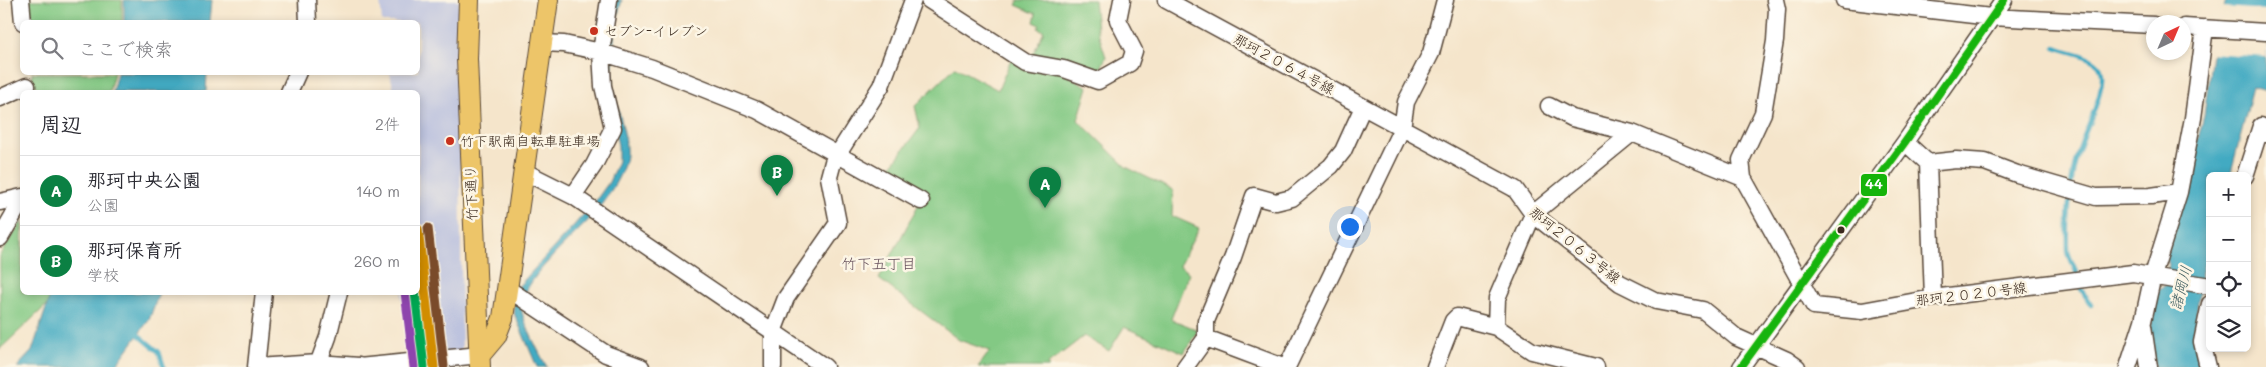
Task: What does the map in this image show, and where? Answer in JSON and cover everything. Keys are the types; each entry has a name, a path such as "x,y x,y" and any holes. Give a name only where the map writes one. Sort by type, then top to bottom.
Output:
{"main road":[{"name":"竹下通り","path":"469,0 466,59 480,361"},
{"path":"480,361 518,296 525,172 548,0"}],"street":[{"path":"21,0 23,20"},
{"path":"307,0 308,20"},
{"path":"573,196 594,164 613,128 603,86 601,52 609,0"},
{"path":"773,367 773,332 786,298 838,223 829,177 833,162 881,86 913,0"},
{"path":"928,0 1025,62 1064,68 1098,81 1130,63 1134,51 1118,20 1122,0"},
{"name":"那珂２０６４号線","path":"1166,0 1402,128"},
{"path":"1286,367 1402,128 1406,102 1431,52 1445,0"},
{"path":"1775,0 1775,41 1763,113 1741,160 1744,178 1802,284"},
{"path":"1844,0 1991,17 2146,25"},
{"path":"1741,367 1905,142 2004,0"},
{"path":"2191,27 2266,32"},
{"path":"2128,367 2180,192 2193,118 2205,28"},
{"path":"542,43 564,44 601,52 652,68 757,110 921,201"},
{"path":"290,90 297,75"},
{"path":"0,98 30,84"},
{"path":"1549,106 1572,118 1632,133 1744,178"},
{"path":"1185,367 1206,338 1206,321 1233,257 1254,196 1276,202 1292,198 1331,166 1343,151 1363,107"},
{"path":"2246,172 2261,126 2266,134"},
{"name":"那珂２０６３号線","path":"1402,128 1515,189 1533,214 1620,283 1656,301 1703,310 1736,337 1797,367"},
{"path":"1496,327 1497,298 1533,214 1632,133"},
{"path":"1905,142 1928,163 1933,298"},
{"path":"1928,163 1956,160 1985,162 2017,174 2096,197 2152,196 2180,192"},
{"path":"525,172 573,196 825,367"},
{"path":"0,202 20,198"},
{"path":"0,238 20,202"},
{"name":"那珂２０２０号線","path":"1802,284 1814,306 1862,310 1933,298 2133,272 2206,286"},
{"path":"264,295 256,367 318,365 359,367 480,361"},
{"path":"318,365 338,295"},
{"path":"518,296 606,354 641,367"},
{"path":"2208,367 2202,342 2209,307"},
{"path":"1435,367 1453,321 1457,318 1496,327 1532,350 1596,367"},
{"path":"2142,321 2149,367"},
{"path":"1206,338 1283,367"}],"shaded area":[{"path":"380,0 459,0 462,367 413,367 401,295 420,295 420,90 394,90 390,75 420,75 420,20 382,20"}],"green space":[{"path":"26,0 122,0 122,20 28,20"},
{"path":"1019,0 1094,0 1097,29 1106,57 1096,79 1031,58 1044,31 1038,28 1040,25 1034,22 1036,14 1016,5"},
{"path":"1012,57 1062,72 1088,87 1078,120 1126,167 1173,190 1172,216 1199,228 1179,266 1189,273 1171,319 1198,330 1184,353 1124,327 1109,351 1084,336 1048,364 1049,367 978,367 990,351 959,340 879,279 923,196 885,174 920,128 915,106 955,67 998,90"},
{"path":"32,75 113,75 110,90 42,90 33,85"},
{"path":"20,224 20,295 53,295 52,300 0,349 0,255"}],"water":[{"path":"124,0 212,0 210,20 124,20"},
{"path":"612,0 622,0 614,41 613,83 625,135 626,156 621,172 606,198 584,225 548,261 528,288 523,300 522,312 533,340 547,367 537,367 513,311 516,289 594,203 609,182 618,161 618,146 606,84"},
{"name":"諸岡川","path":"2226,0 2266,0 2266,92 2253,88 2231,172 2206,172 2206,258 2202,271 2194,333 2199,367 2155,367 2151,327 2157,292 2164,286 2169,264 2165,258 2191,175 2194,153 2204,116 2212,53"},
{"path":"116,75 207,75 206,90 113,90"},
{"path":"50,295 158,295 149,320 115,367 17,367 32,351"}],"pier":[{"path":"2222,7 2266,10 2266,57 2209,53"}],"waterway":[{"path":"2055,47 2080,54 2092,60 2100,67 2102,74 2100,94 2077,156 2070,197 2068,251 2077,276"},
{"path":"2078,284 2091,305"},
{"path":"134,331 159,352 164,367"}],"transit line":[{"name":"44","path":"1741,367 1905,142 2004,0"},
{"path":"428,228 444,366"},
{"path":"420,246 434,367"},
{"path":"405,295 414,367"},
{"path":"415,295 424,367"}],"place":[{"name":"セブン-イレブン","path":"594,31"},
{"name":"竹下駅南自転車駐車場","path":"450,141"},
{"name":"那珂保育所","path":"777,196"},
{"name":"那珂中央公園","path":"1045,208"}],"district":[{"name":"竹下五丁目","path":"879,264"}]}
